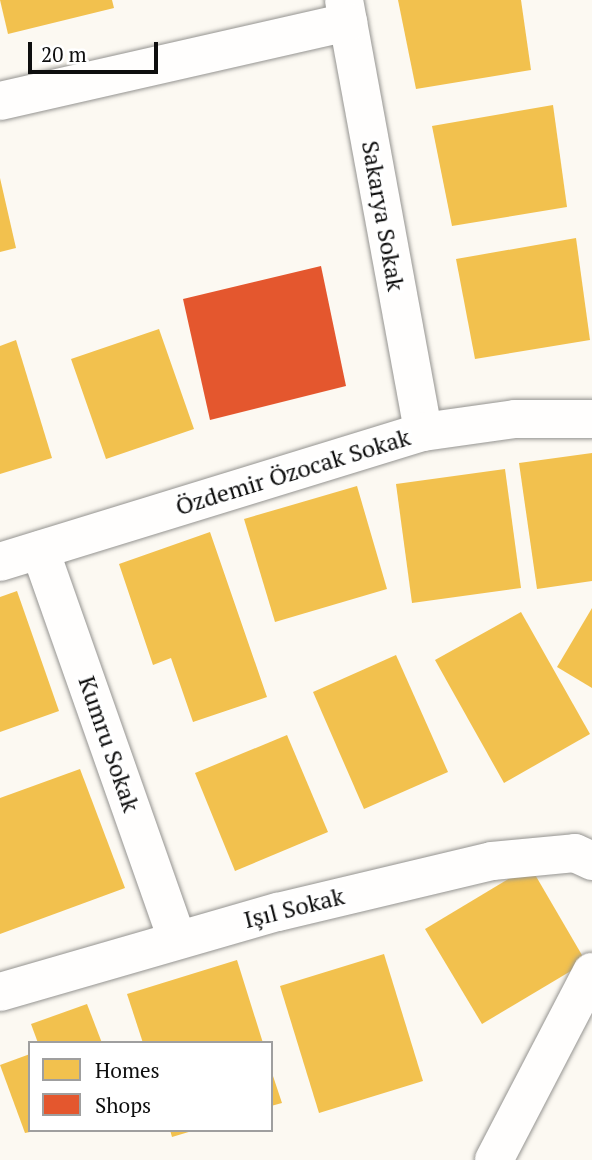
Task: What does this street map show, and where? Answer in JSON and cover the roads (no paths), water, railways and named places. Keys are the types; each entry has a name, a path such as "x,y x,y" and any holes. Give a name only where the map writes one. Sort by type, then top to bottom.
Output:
{"street":[{"path":"0,101 346,11"},
{"name":"Sakarya Sokak","path":"346,11 423,432"},
{"name":"Özdemir Özocak Sokak","path":"0,562 423,432 515,419 592,419"},
{"name":"Kumru Sokak","path":"40,550 177,939"},
{"name":"Işıl Sokak","path":"0,992 177,939 492,861 575,853 592,861"},
{"path":"494,1160 592,972"}]}
